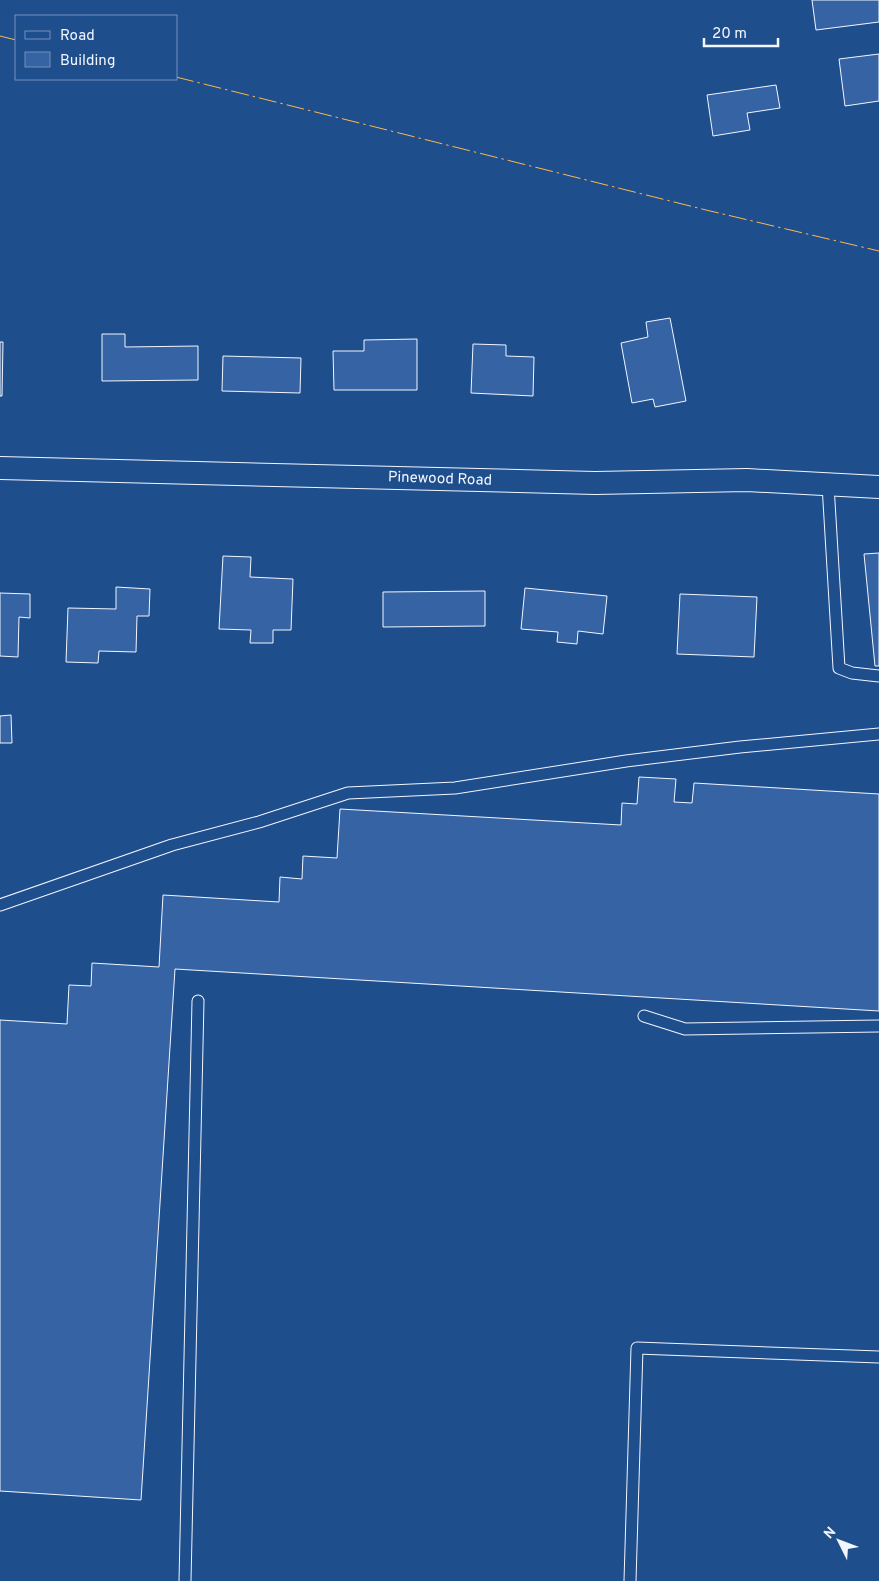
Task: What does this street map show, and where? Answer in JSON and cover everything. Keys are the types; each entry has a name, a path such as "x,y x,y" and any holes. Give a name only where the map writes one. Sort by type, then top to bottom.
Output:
{"street":[{"name":"Pinewood Road","path":"0,468 595,482 747,480 879,487"}],"lane":[{"path":"828,485 839,668 852,673 879,676"},
{"path":"0,905 172,845 259,822 348,793 456,788 626,761 740,747 879,734"},
{"path":"185,1581 198,1001"},
{"path":"644,1016 686,1029 879,1026"},
{"path":"630,1581 637,1348 879,1357"}],"building":[{"path":"812,0 879,0 879,22 816,30"},
{"path":"879,54 879,101 845,106 839,59"},
{"path":"776,85 780,108 747,113 750,130 713,136 707,95"},
{"path":"670,318 686,401 655,407 653,399 632,403 621,343 648,337 646,322"},
{"path":"102,334 125,334 125,347 198,346 198,380 102,381"},
{"path":"417,339 417,390 334,390 333,351 364,351 364,340"},
{"path":"0,342 3,342 2,396 0,396"},
{"path":"473,344 506,345 506,356 534,357 533,396 471,393"},
{"path":"223,356 301,358 300,393 222,391"},
{"path":"879,553 879,666 875,666 864,554"},
{"path":"223,556 251,557 250,577 293,579 291,630 273,630 273,643 250,643 251,630 219,629"},
{"path":"116,587 150,589 149,616 137,616 136,652 99,651 98,663 66,662 68,608 116,609"},
{"path":"525,588 607,596 603,634 578,631 577,644 557,642 558,632 521,629"},
{"path":"485,591 485,626 383,627 383,592"},
{"path":"0,593 30,594 30,618 19,617 18,657 0,656"},
{"path":"680,594 757,597 754,657 677,654"},
{"path":"11,715 12,743 0,743 0,716"},
{"path":"639,777 676,779 674,802 692,803 694,783 879,794 879,1011 175,969 141,1500 0,1491 0,1020 67,1024 69,985 91,986 92,963 159,967 163,895 279,902 280,877 302,879 303,856 337,858 340,809 621,825 622,803 637,804"}],"power":[{"path":"0,36 15,40"},
{"path":"178,78 706,210 879,251"}]}
